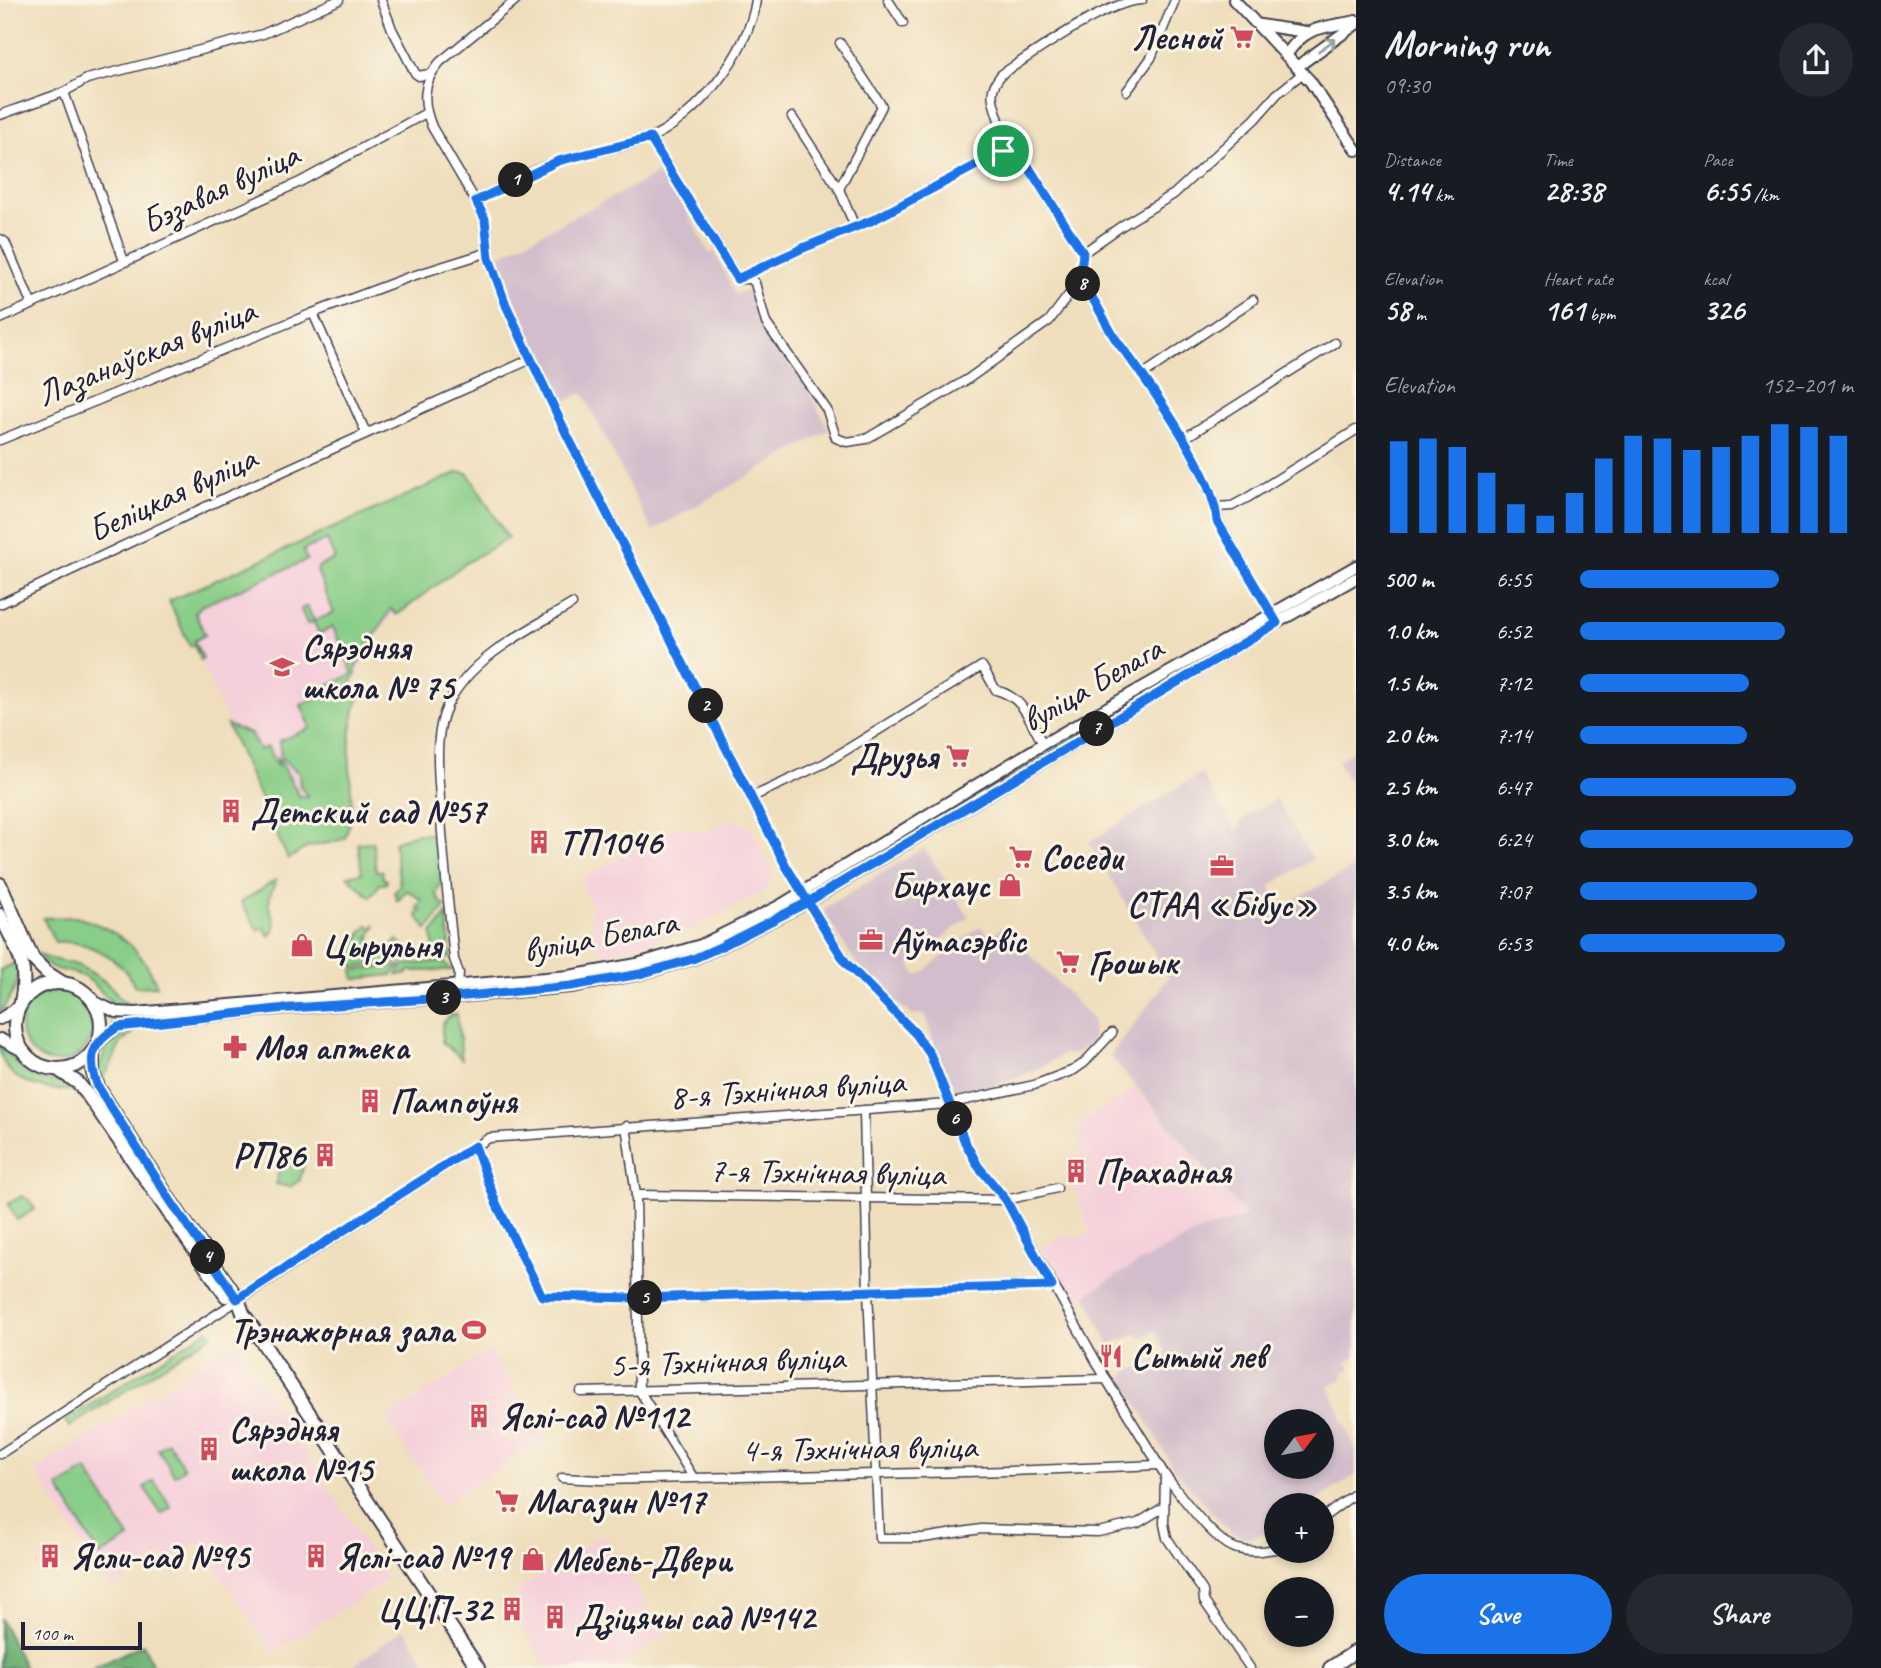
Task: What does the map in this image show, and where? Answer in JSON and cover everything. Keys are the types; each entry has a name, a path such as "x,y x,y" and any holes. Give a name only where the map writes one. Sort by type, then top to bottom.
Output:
{"main road":[{"path":"0,884 33,959 46,972 81,990 93,1001 100,1018 93,1073 98,1087 234,1301 478,1668"},
{"path":"0,915 23,966 25,977 15,1019 15,1034 23,1051 41,1066 57,1069 73,1066 95,1048"},
{"path":"20,1005 41,987 63,983"},
{"path":"57,1069 78,1083 87,1094 213,1280 234,1301"},
{"path":"1330,1668 1356,1651"}],"street":[{"path":"0,115 64,92 87,79 263,34 340,0"},
{"path":"381,0 392,29 415,73 419,76 429,74"},
{"path":"516,0 440,62 429,74 425,91 426,113 485,219 489,252 506,305 531,359 634,569 786,866 805,897 846,963 916,1034 930,1054 948,1104 978,1166 1006,1200 1052,1286 1158,1465 1206,1526 1235,1549 1264,1551"},
{"path":"476,201 558,161 650,138 682,119 712,89 744,37 756,0"},
{"path":"888,0 903,23"},
{"path":"1003,151 1001,128 992,96 995,82 1002,74 1104,10 1142,0"},
{"path":"1127,91 1151,58 1175,0"},
{"path":"1234,0 1301,70 1356,150"},
{"path":"1083,253 1174,194 1255,119 1301,70 1356,22"},
{"path":"1260,25 1306,32 1356,22"},
{"path":"1287,54 1294,42 1306,32"},
{"path":"839,189 882,106 841,43"},
{"path":"64,92 124,261"},
{"name":"Бэзавая вуліца","path":"0,319 300,182 426,113"},
{"path":"792,117 839,189 855,227"},
{"path":"650,138 737,279"},
{"path":"737,279 803,248 873,220 1003,151"},
{"path":"737,279 751,279 755,283 766,323 827,410 836,438 847,442 866,439 968,379 1028,337 1049,321 1080,280 1083,253 1026,163 1003,151"},
{"path":"0,239 5,242 32,305"},
{"name":"Лазанаўская вуліца","path":"0,440 313,313 409,277 489,252"},
{"path":"1080,280 1100,307 1113,336 1183,439 1207,481 1216,506 1217,521 1274,618"},
{"path":"1142,375 1253,300"},
{"path":"313,313 366,433"},
{"path":"1183,439 1335,343"},
{"name":"Беліцкая вуліца","path":"0,604 531,359"},
{"path":"1216,506 1232,506 1256,493 1356,430"},
{"name":"вуліца Белага","path":"95,1048 118,1027 136,1024 276,1009 445,998 571,986 640,974 693,959 722,946 805,897 1274,618 1356,566"},
{"name":"вуліца Белага","path":"93,1001 116,1012 135,1013 569,976 637,964 701,945 805,897 1043,744 1274,618 1356,578"},
{"path":"458,986 459,973 454,959 441,830 439,730 449,703 469,676 497,649 572,604"},
{"path":"752,797 825,763 982,666 996,690 1012,695 1021,703 1043,744"},
{"path":"0,1019 20,1005"},
{"name":"8-я Тэхнічная вуліца","path":"475,1146 488,1138 948,1104 1034,1085 1074,1070 1112,1033"},
{"path":"0,1039 23,1051"},
{"name":"5-я Тэхнічная вуліца","path":"864,1110 868,1290 879,1538 923,1538 982,1529 1098,1532 1139,1524 1164,1507"},
{"path":"626,1126 636,1195 639,1390 694,1477"},
{"path":"0,1454 475,1146 496,1203 542,1296 637,1298 1052,1286"},
{"name":"7-я Тэхнічная вуліца","path":"636,1195 1006,1200 1057,1188"},
{"name":"5-я Тэхнічная вуліца","path":"581,1392 1106,1379"},
{"name":"4-я Тэхнічная вуліца","path":"562,1478 601,1480 1158,1465"},
{"path":"1166,1475 1164,1507 1167,1538 1250,1668"},
{"path":"1334,1509 1356,1493"}],"shaded area":[{"path":"665,170 709,253 714,251 735,294 749,289 755,300 752,302 777,346 802,378 829,430 652,531 583,393 564,402 494,258"},
{"name":"Сярэдняя школа № 75","path":"462,477 396,611 372,643 356,675 343,735 288,853 175,605"},
{"path":"1356,748 1356,792 1337,762"},
{"path":"1201,773 1236,831 1242,828 1239,822 1276,799 1313,859 1270,886 1280,908 1356,866 1356,1357 1347,1362 1351,1368 1343,1373 1345,1377 1329,1387 1356,1451 1356,1475 1328,1493 1264,1493 1264,1533 1252,1538 1232,1534 1173,1468 1122,1375 1167,1354 1155,1331 1140,1338 1137,1334 1109,1345 1086,1295 1125,1270 1198,1232 1246,1216 1110,1056 1169,977 1089,842"},
{"path":"728,819 749,825 773,871 767,889 685,932 604,955 593,938 591,903 582,887 586,876 673,828 707,832"},
{"path":"924,848 969,917 910,965 918,976 980,926 992,937 1002,926 1093,1019 1092,1042 1074,1055 1063,1054 1045,1065 994,1087 949,1092 925,1015 912,1015 856,963 824,912 826,907"},
{"path":"1135,1088 1246,1216 1198,1232 1125,1270 1072,1303 1039,1249 1065,1235 1077,1238 1090,1231 1064,1165 1080,1157 1080,1123"},
{"path":"234,1342 388,1580 273,1653 198,1542 168,1560 164,1554 111,1590 35,1471"},
{"path":"490,1351 546,1438 442,1505 386,1418"},
{"path":"601,1534 666,1635 615,1668 548,1668 515,1618 527,1610 515,1592"},
{"path":"404,1629 430,1668 350,1668"}],"green space":[{"path":"459,472 467,473 471,478 508,538 464,564 397,615 391,609 356,667 356,675 347,688 361,691 350,738 351,803 345,838 308,847 288,859 227,725 251,734 259,750 268,747 275,764 278,766 276,757 299,796 308,796 300,787 299,773 281,758 279,741 311,728 301,705 327,693 330,689 325,687 353,674 333,627 319,634 314,622 307,624 301,609 307,606 314,621 334,613 317,571 319,566 335,559 327,540 303,550 307,560 201,606 195,613 205,635 194,641 203,658 200,660 194,645 190,646 169,601"},
{"path":"1252,634 832,885 830,882 1036,755 1235,638"},
{"path":"416,834 438,834 443,882 436,894 446,906 427,930 417,915 421,911 417,908 422,901 409,891 398,901 394,893 400,886 394,842"},
{"path":"373,842 376,871 382,871 383,878 387,880 386,884 380,884 370,897 347,876 362,873 358,843"},
{"path":"276,880 269,904 275,928 269,936 264,928 258,931 241,902"},
{"path":"447,914 451,958 445,958 434,951 432,934"},
{"path":"76,917 103,927 125,941 144,960 157,986 135,987 121,967 91,947 55,942 43,918"},
{"path":"368,925 376,927 369,936 369,941 381,951 386,945 390,948 397,940 410,951 402,962 353,967 352,944"},
{"path":"37,953 88,971 101,979 128,1004 126,1007 115,1004 86,978 46,964"},
{"path":"442,961 452,970 408,971 408,974 397,975 404,965"},
{"path":"17,962 17,983 0,1014 0,970"},
{"path":"400,966 392,975 354,979 353,970"},
{"path":"57,990 77,996 87,1006 93,1026 87,1046 77,1056 57,1062 37,1056 27,1046 21,1026 27,1006 37,996"},
{"path":"457,1014 462,1059 442,1042 442,1024 451,1015"},
{"path":"131,1029 132,1034 126,1037 118,1048 101,1083 100,1065 108,1045 117,1034"},
{"path":"0,1045 20,1067 32,1075 43,1080 73,1084 81,1093 78,1095 73,1090 49,1089 25,1082 7,1068"},
{"path":"281,1158 304,1163 300,1180 290,1187 276,1184"},
{"path":"22,1196 29,1200 35,1209 17,1220 8,1204"},
{"path":"208,1330 212,1335 69,1427 65,1421"},
{"path":"168,1442 184,1468 174,1475 158,1449"},
{"path":"87,1470 129,1538 100,1556 58,1487"},
{"path":"154,1481 171,1507 161,1514 144,1487"},
{"path":"0,1618 25,1668 0,1668"},
{"path":"143,1644 154,1668 93,1668"}],"place":[{"name":"Лесной","path":"1242,37"},
{"name":"Сярэдняя школа № 75","path":"282,667"},
{"name":"Друзья","path":"958,756"},
{"name":"Детский сад №57","path":"231,811"},
{"name":"ТП1046","path":"539,842"},
{"name":"Соседи","path":"1021,857"},
{"name":"СТАА «Бібус»","path":"1222,866"},
{"name":"Бирхаус","path":"1010,885"},
{"name":"Аўтасэрвіс","path":"871,940"},
{"name":"Цырульня","path":"302,945"},
{"name":"Грошык","path":"1068,962"},
{"name":"Моя аптека","path":"235,1047"},
{"name":"Пампоўня","path":"370,1101"},
{"name":"РП86","path":"325,1155"},
{"name":"Прахадная","path":"1076,1171"},
{"name":"Трэнажорная зала","path":"474,1330"},
{"name":"Сытый лев","path":"1111,1356"},
{"name":"Яслі-сад №112","path":"479,1416"},
{"name":"Сярэдняя школа №15","path":"209,1449"},
{"name":"Магазин №17","path":"507,1501"},
{"name":"Ясли-сад №95","path":"50,1556"},
{"name":"Яслі-сад №19","path":"316,1556"},
{"name":"Мебель-Двери","path":"533,1559"},
{"name":"ЦЦП-32","path":"512,1609"},
{"name":"Дзіцячы сад №142","path":"555,1617"}],"route":[{"path":"1003,151 873,220 803,248 737,279 650,138 558,161 476,201 485,219 489,258 506,305 567,435 786,866 808,902 693,959 640,974 550,989 187,1018 118,1027 109,1032 97,1043 93,1053 93,1073 98,1087 237,1299 475,1146 496,1203 542,1296 637,1298 1052,1286 1006,1200 978,1166 965,1142 930,1054 916,1034 846,963 808,902 1277,623 1217,521 1216,506 1207,481 1183,439 1113,336 1100,307 1080,280 1083,253 1026,163 1003,151"}]}
